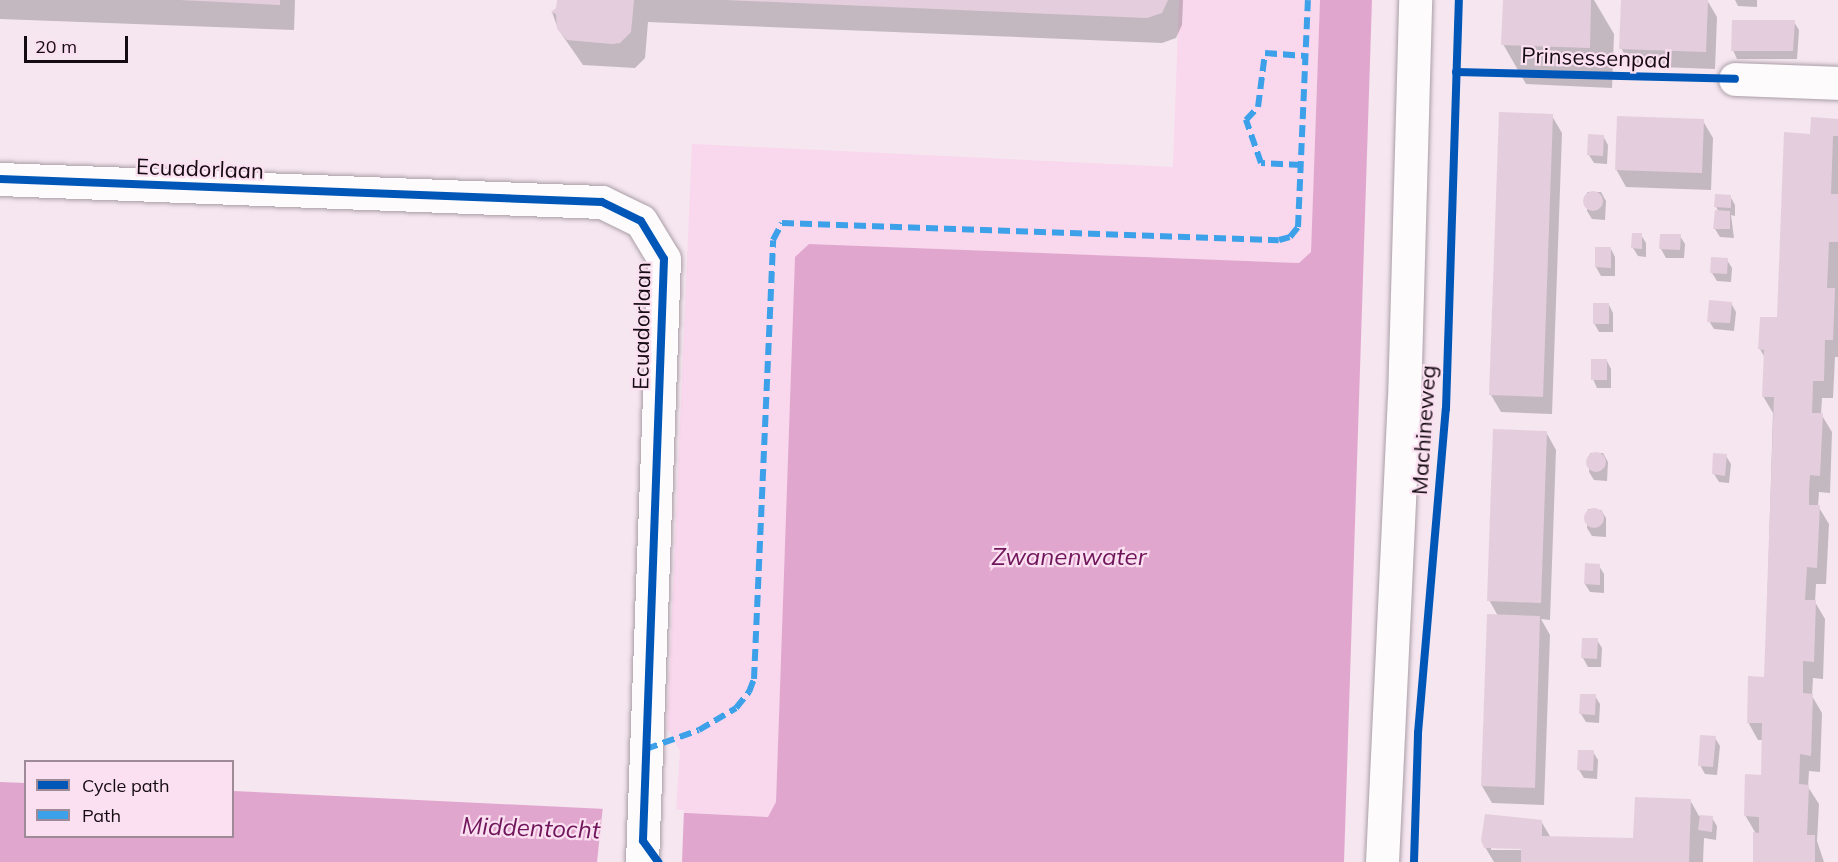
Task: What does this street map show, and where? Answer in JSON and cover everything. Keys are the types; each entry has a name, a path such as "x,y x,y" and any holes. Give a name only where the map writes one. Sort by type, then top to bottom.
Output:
{"street":[{"name":"Machineweg","path":"1382,862 1404,401 1415,0"},
{"path":"1735,80 1838,83"},
{"name":"Ecuadorlaan","path":"0,179 602,201 641,221 664,259 642,862"}],"shaded area":[{"path":"1179,0 1320,0 1311,252 1299,263 809,244 795,257 776,802 769,817 676,812 680,751 667,728 692,144 1173,167"}],"water":[{"name":"Zwanenwater","path":"1320,0 1372,0 1344,862 0,862 0,782 24,783 24,838 234,838 234,791 768,817 776,802 795,257 809,244 1299,263 1311,252"}],"pier":[{"path":"603,806 684,810 682,862 597,862"}],"building":[{"path":"180,0 280,0 280,5"},
{"path":"557,0 634,0 631,32 620,43 612,44 567,40 557,29 556,14 551,12 556,8"},
{"path":"725,0 1168,0 1162,13 1147,18"},
{"path":"1503,0 1591,0 1590,48 1501,45"},
{"path":"1621,0 1708,0 1706,52 1619,49"},
{"path":"1732,20 1795,20 1793,51 1731,51"},
{"path":"1499,112 1553,114 1543,397 1489,395"},
{"path":"1617,116 1704,119 1702,173 1615,170"},
{"path":"1811,117 1838,119 1838,136 1833,136 1831,194 1838,194 1838,242 1829,242 1827,288 1835,288 1833,340 1825,340 1824,381 1813,381 1812,413 1823,413 1820,476 1810,475 1809,491 1809,505 1820,505 1817,568 1807,567 1805,600 1816,600 1814,662 1803,661 1803,693 1813,694 1811,756 1800,754 1799,784 1809,785 1807,835 1815,835 1815,862 1753,862 1753,832 1759,833 1759,817 1744,816 1745,774 1761,775 1762,723 1747,723 1748,676 1764,677 1774,397 1762,397 1764,350 1758,349 1760,317 1777,317 1784,132 1810,134"},
{"path":"1588,134 1604,135 1603,156 1587,155"},
{"path":"1593,191 1600,194 1603,201 1600,208 1593,211 1586,208 1583,201 1586,194"},
{"path":"1715,194 1731,195 1731,208 1714,207"},
{"path":"1715,210 1730,211 1730,229 1713,229"},
{"path":"1632,233 1642,233 1642,249 1631,248"},
{"path":"1660,234 1681,234 1680,250 1659,249"},
{"path":"1595,247 1611,247 1611,268 1595,267"},
{"path":"1711,257 1728,258 1727,274 1710,273"},
{"path":"1709,300 1732,302 1730,323 1707,322"},
{"path":"1593,303 1609,303 1609,324 1593,324"},
{"path":"1591,359 1607,359 1607,380 1591,380"},
{"path":"1493,429 1547,431 1541,603 1487,601"},
{"path":"1596,452 1603,455 1606,462 1603,469 1596,472 1589,469 1586,462 1589,455"},
{"path":"1713,453 1727,454 1725,476 1712,474"},
{"path":"1594,508 1601,511 1604,518 1601,525 1594,528 1587,525 1584,518 1587,511"},
{"path":"1585,563 1600,564 1600,585 1584,584"},
{"path":"1487,614 1540,616 1535,788 1481,786"},
{"path":"1582,638 1598,638 1597,659 1581,658"},
{"path":"1580,694 1596,694 1595,715 1579,714"},
{"path":"1700,735 1716,736 1713,767 1698,766"},
{"path":"1578,750 1594,750 1593,771 1577,770"},
{"path":"1635,797 1691,799 1689,862 1521,862 1521,849 1484,848 1481,840 1485,814 1542,820 1542,836 1633,838"},
{"path":"1700,815 1713,816 1712,832 1698,830"}],"marked path":[{"path":"646,749 699,730 736,708 749,692 754,679 773,240 782,223 1279,240 1290,237 1298,227 1308,0"},
{"path":"1301,165 1261,163 1246,120 1258,107 1265,53 1305,56"}],"cycle path":[{"path":"1414,862 1418,733 1446,409 1459,0"},
{"name":"Prinsessenpad","path":"1456,72 1735,79"},
{"path":"0,179 602,202 641,221 664,259 643,841 658,862"}],"water label":[{"name":"Middentocht","path":"531,828"}]}
